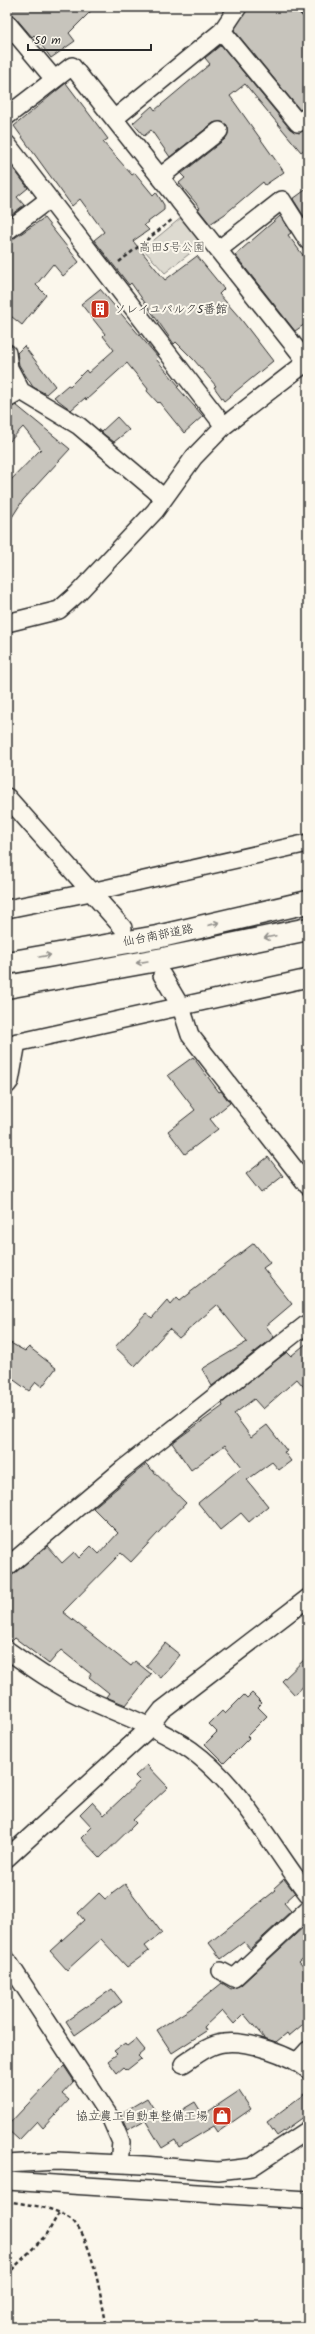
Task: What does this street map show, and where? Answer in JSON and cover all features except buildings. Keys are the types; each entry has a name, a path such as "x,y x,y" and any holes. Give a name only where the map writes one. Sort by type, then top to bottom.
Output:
{"highway":[{"name":"仙台南部道路","path":"7,963 157,937 308,902"},
{"name":"仙台南部道路","path":"7,987 163,959 308,929"}],"street":[{"path":"114,119 222,31 238,7"},
{"path":"7,23 54,80"},
{"path":"222,31 298,124 308,116"},
{"path":"7,116 72,66 307,361 224,426 194,457 155,512 88,583 59,610 7,623"},
{"path":"160,177 219,131"},
{"path":"7,144 224,426"},
{"path":"7,231 49,199"},
{"path":"218,250 282,200 308,241"},
{"path":"7,353 14,395 79,426 164,498"},
{"path":"7,797 123,928"},
{"path":"7,909 92,892 308,843"},
{"path":"162,975 181,1007 190,1035 308,1186"},
{"path":"7,1084 10,1081 12,1044 308,978"},
{"path":"7,1567 123,1469 308,1322"},
{"path":"7,1858 149,1727 162,1710 308,1598"},
{"path":"7,1650 57,1684 149,1727 190,1750 214,1770 240,1799 308,1894"},
{"path":"220,1971 234,1978 308,1910"},
{"path":"7,1960 111,2120 121,2142 119,2164"},
{"path":"184,2064 204,2050 224,2042 244,2044 305,2060"},
{"path":"7,2164 58,2161 218,2171 252,2167 308,2130"},
{"path":"7,2181 308,2200"}],"path":[{"path":"106,272 186,209"},
{"path":"7,2201 59,2213 69,2218 82,2232 98,2278 107,2327"},
{"path":"7,2275 47,2234 59,2213"}],"green space":[{"name":"高田5号公園","path":"182,217 203,243 165,273 143,249"}],"place":[{"name":"ソレイユパルク5番館","path":"100,309"},
{"name":"協立農工自動車整備工場","path":"222,2116"}]}
